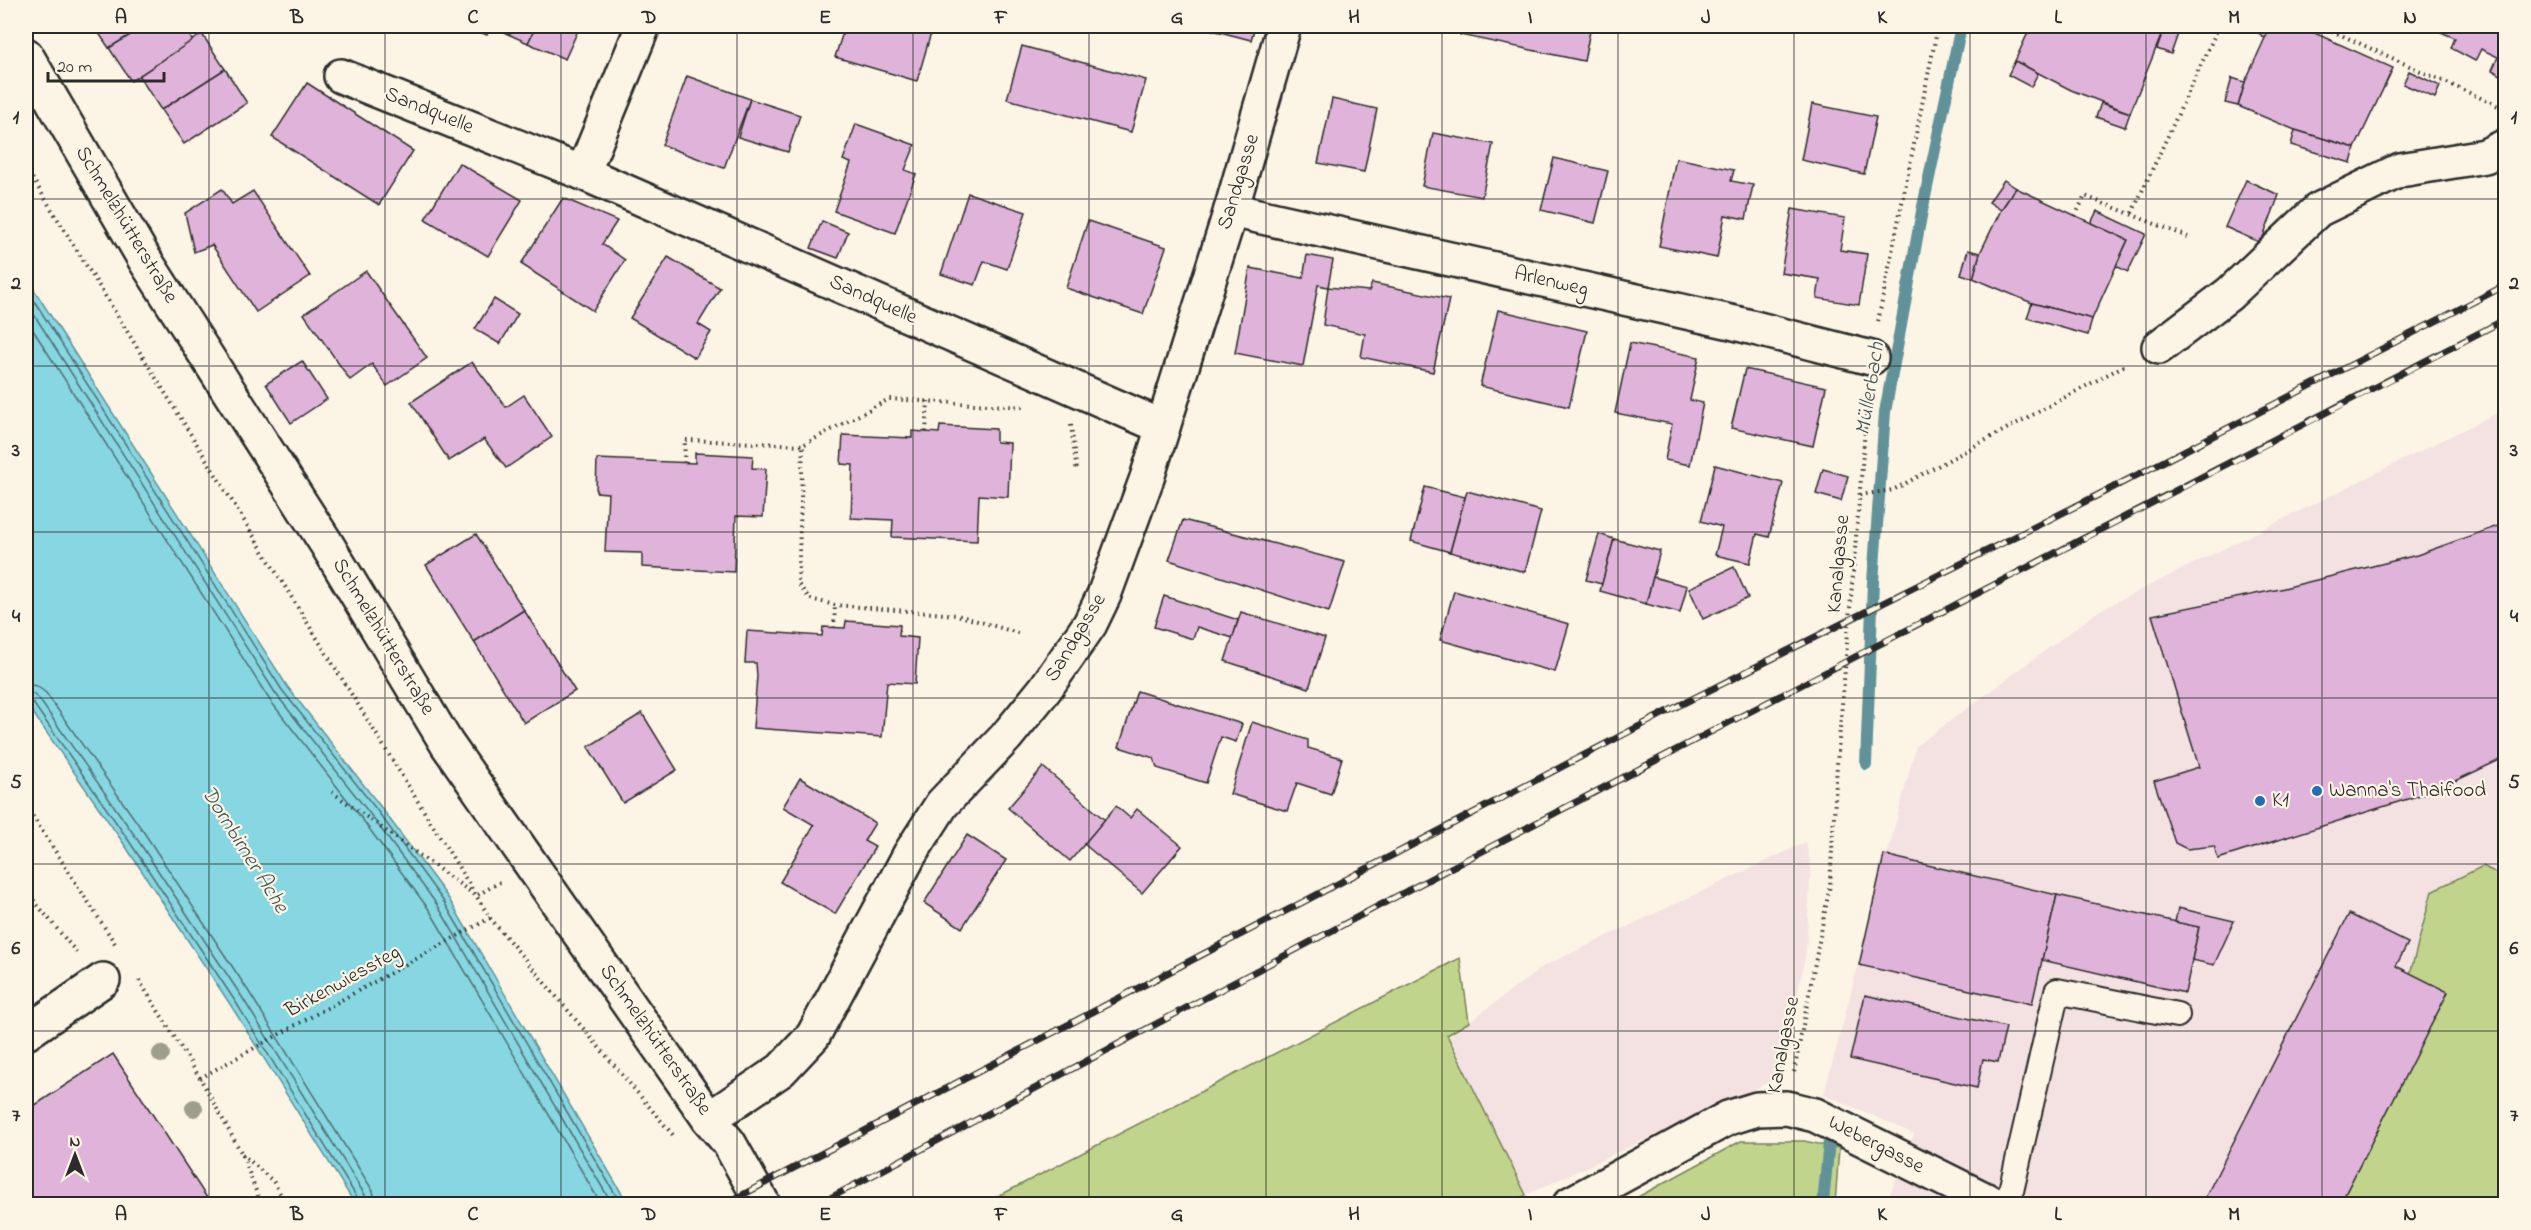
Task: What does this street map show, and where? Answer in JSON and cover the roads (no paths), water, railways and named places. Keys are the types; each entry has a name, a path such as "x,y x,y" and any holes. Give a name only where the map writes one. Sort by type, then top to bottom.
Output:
{"street":[{"path":"583,173 643,26"},
{"name":"Sandgasse","path":"709,1119 781,1070 813,1036 909,854 942,804 1006,737 1045,689 1090,624 1119,555 1163,427 1231,210 1284,26"},
{"name":"Schmelzhütterstraße","path":"26,55 145,260 315,524 447,744 709,1119 729,1143 763,1204"},
{"name":"Sandquelle","path":"341,76 583,173 1163,427"},
{"path":"2159,347 2229,294 2318,210 2400,170 2485,156 2505,146"},
{"name":"Arlenweg","path":"1231,210 1735,323 1871,358"},
{"path":"26,1034 117,974"},
{"name":"Webergasse","path":"1570,1204 1728,1118 1757,1109 1801,1111 1845,1129 1994,1204"}],"lane":[{"path":"2008,1204 2057,992 2177,1015"}],"water":[{"name":"Dornbirner Ache","path":"26,277 287,686 449,899 628,1204 355,1204 230,1004 124,844 26,703"}],"waterway":[{"name":"Müllerbach","path":"1866,764 1873,582 1885,412 1922,211 1961,26"},
{"name":"Müllerbach","path":"1823,1204 1829,1141"}],"railway":[{"path":"725,1204 1678,706 2106,491 2506,285"},
{"path":"819,1204 1497,843 2506,319"}],"place":[{"name":"Wanna's Thaifood","path":"2317,791"},
{"name":"K1","path":"2260,801"}]}
